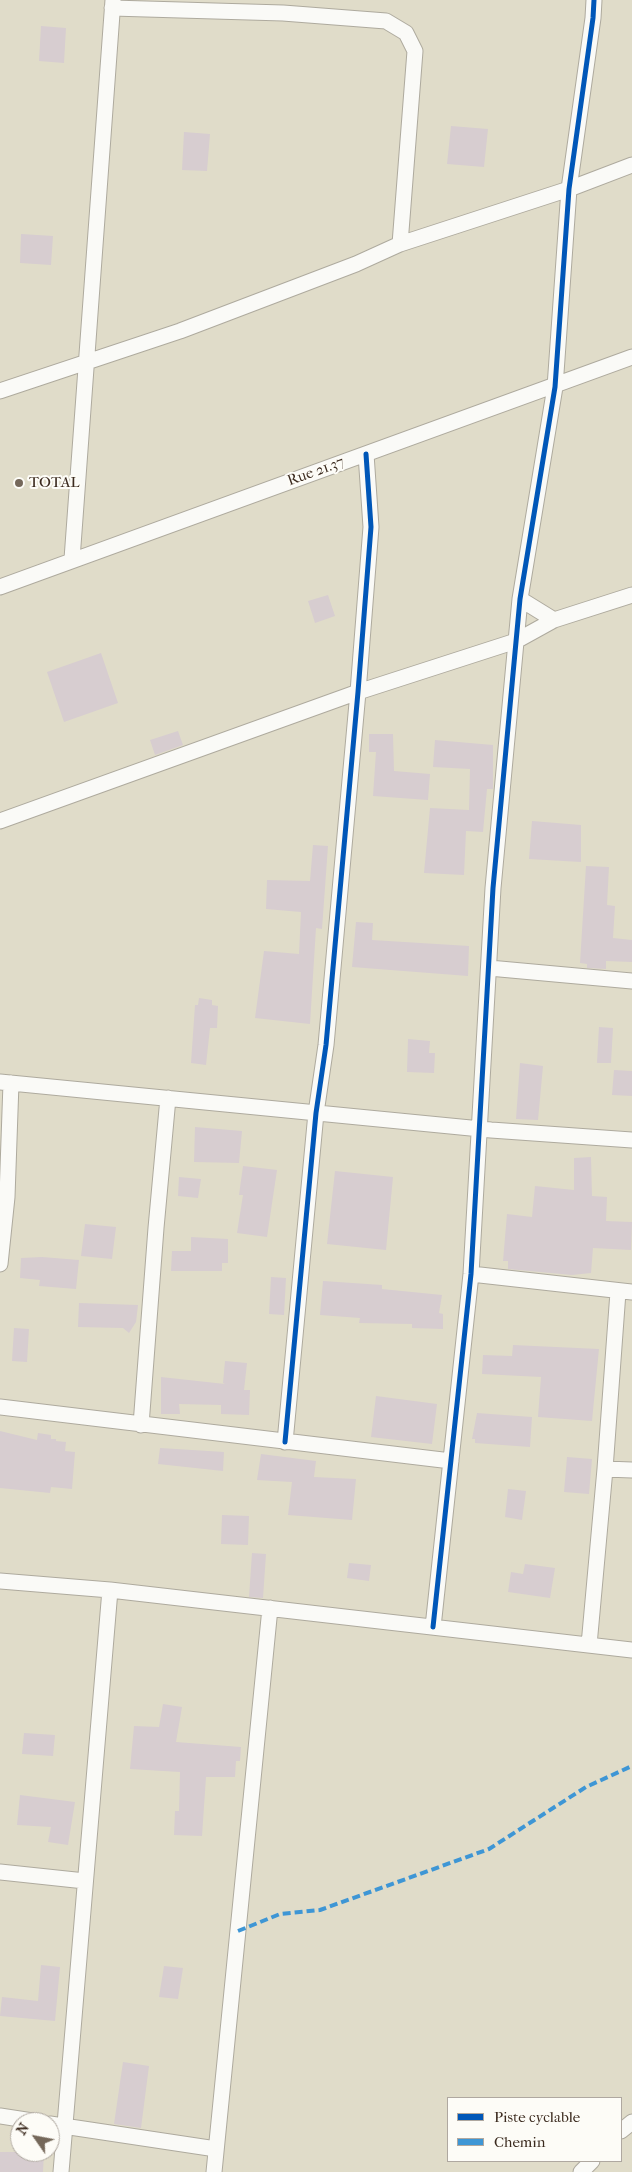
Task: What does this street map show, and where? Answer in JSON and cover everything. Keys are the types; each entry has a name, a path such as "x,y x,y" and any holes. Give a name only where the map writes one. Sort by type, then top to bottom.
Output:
{"street":[{"path":"433,1627 471,1274 478,1128 494,888 520,599 555,387 569,189 594,0"},
{"path":"72,560 112,4 283,13 386,21 406,33 414,52 400,244"},
{"path":"0,390 180,331 356,264 400,244 569,189 632,165"},
{"name":"Rue 21.37","path":"0,587 555,387 632,357"},
{"path":"285,1442 316,1113 326,1045 358,692 371,527 366,454"},
{"path":"0,821 358,692 516,641 554,620 632,596"},
{"path":"520,599 554,620"},
{"path":"489,968 632,981"},
{"path":"0,1264 7,1197 5,1082 478,1128 632,1140"},
{"path":"141,1425 168,1098"},
{"path":"471,1274 625,1292 588,1645"},
{"path":"0,1407 451,1461"},
{"path":"605,1469 632,1470"},
{"path":"0,1581 110,1590 632,1650"},
{"path":"58,2112 85,1881 110,1590"},
{"path":"214,2172 270,1608"},
{"path":"0,1872 85,1881"},
{"path":"60,2125 216,2149"},
{"path":"581,2172 591,2162"}],"building":[{"path":"41,26 66,28 64,63 39,61"},
{"path":"451,126 488,129 484,167 447,164"},
{"path":"184,132 210,134 207,171 182,170"},
{"path":"21,234 53,236 51,265 20,263"},
{"path":"328,595 335,616 315,623 308,601"},
{"path":"101,653 118,703 64,722 47,672"},
{"path":"178,731 183,745 155,755 150,740"},
{"path":"369,734 393,734 394,771 430,774 428,800 373,796 376,752 369,752"},
{"path":"435,740 493,745 493,789 487,789 483,832 466,831 464,875 424,873 430,808 469,810 470,769 433,767"},
{"path":"532,821 581,825 581,862 529,859"},
{"path":"313,845 328,846 322,929 316,928 310,1024 255,1018 264,951 299,954 301,912 266,909 267,880 310,881"},
{"path":"586,866 609,867 607,905 615,906 613,938 632,940 632,962 606,961 606,969 587,968 587,964 580,963"},
{"path":"356,922 373,923 372,940 469,946 468,976 352,967"},
{"path":"199,998 212,1000 212,1005 218,1006 217,1028 210,1028 206,1065 191,1063 195,1005 198,1005"},
{"path":"599,1027 613,1028 611,1063 597,1063"},
{"path":"408,1039 430,1041 429,1053 435,1053 434,1073 407,1072"},
{"path":"520,1063 543,1066 538,1120 516,1119"},
{"path":"614,1070 632,1071 632,1096 612,1095"},
{"path":"195,1127 242,1131 239,1163 194,1162"},
{"path":"591,1157 592,1196 607,1197 606,1221 632,1222 631,1250 593,1248 591,1273 572,1275 508,1269 508,1261 503,1261 507,1214 532,1217 535,1186 574,1190 574,1158"},
{"path":"243,1166 277,1170 267,1237 237,1233 243,1195 239,1195"},
{"path":"335,1171 393,1177 386,1250 327,1244"},
{"path":"179,1177 201,1179 198,1198 178,1196"},
{"path":"85,1224 116,1227 112,1259 81,1256"},
{"path":"191,1237 228,1239 228,1263 222,1263 222,1271 171,1271 172,1251 191,1251"},
{"path":"42,1257 79,1260 76,1289 39,1286 40,1280 20,1278 21,1258"},
{"path":"271,1277 286,1278 284,1315 269,1314"},
{"path":"323,1281 382,1285 382,1289 442,1295 439,1313 443,1314 443,1329 412,1328 412,1324 359,1323 360,1318 320,1315"},
{"path":"79,1303 138,1305 136,1322 129,1333 123,1328 78,1327"},
{"path":"14,1328 29,1329 27,1362 12,1361"},
{"path":"513,1345 599,1349 592,1421 538,1417 541,1377 482,1374 483,1355 512,1356"},
{"path":"225,1361 247,1363 244,1390 250,1390 249,1415 221,1414 221,1405 179,1404 180,1414 161,1414 161,1377 225,1384 223,1383"},
{"path":"376,1396 437,1404 432,1444 371,1437"},
{"path":"477,1413 532,1417 530,1447 475,1443 475,1439 472,1439"},
{"path":"0,1431 37,1440 38,1433 51,1435 51,1439 66,1442 65,1451 75,1452 72,1489 51,1487 50,1493 0,1488"},
{"path":"160,1448 224,1452 223,1471 158,1464"},
{"path":"261,1454 316,1461 314,1477 356,1479 352,1520 288,1515 292,1482 257,1480"},
{"path":"567,1457 592,1459 589,1494 564,1492"},
{"path":"508,1489 526,1491 522,1520 505,1517"},
{"path":"222,1515 249,1516 248,1545 221,1544"},
{"path":"252,1553 266,1554 263,1598 249,1597"},
{"path":"349,1563 371,1565 369,1581 347,1578"},
{"path":"525,1564 555,1568 550,1598 508,1592 511,1572 523,1574"},
{"path":"163,1704 182,1707 176,1742 241,1747 240,1761 236,1761 235,1777 206,1777 202,1836 174,1835 175,1811 179,1811 180,1772 130,1769 134,1726 159,1727"},
{"path":"24,1733 55,1735 53,1756 22,1754"},
{"path":"20,1795 75,1802 68,1845 48,1842 51,1827 17,1825"},
{"path":"41,1965 60,1967 55,2021 0,2016 2,1997 38,2001"},
{"path":"164,1966 183,1968 178,1999 159,1997"},
{"path":"123,2062 149,2066 141,2128 114,2124"},
{"path":"0,2152 10,2152 10,2162 44,2162 43,2172 0,2172"}],"marked path":[{"path":"238,1931 280,1914 320,1910 489,1849 586,1787 632,1766"}],"cycle path":[{"path":"433,1627 471,1274 493,888 520,599 555,387 569,189 594,0"},
{"path":"285,1442 316,1113 326,1045 358,692 371,527 366,454"}],"place":[{"name":"TOTAL","path":"19,483"}]}
